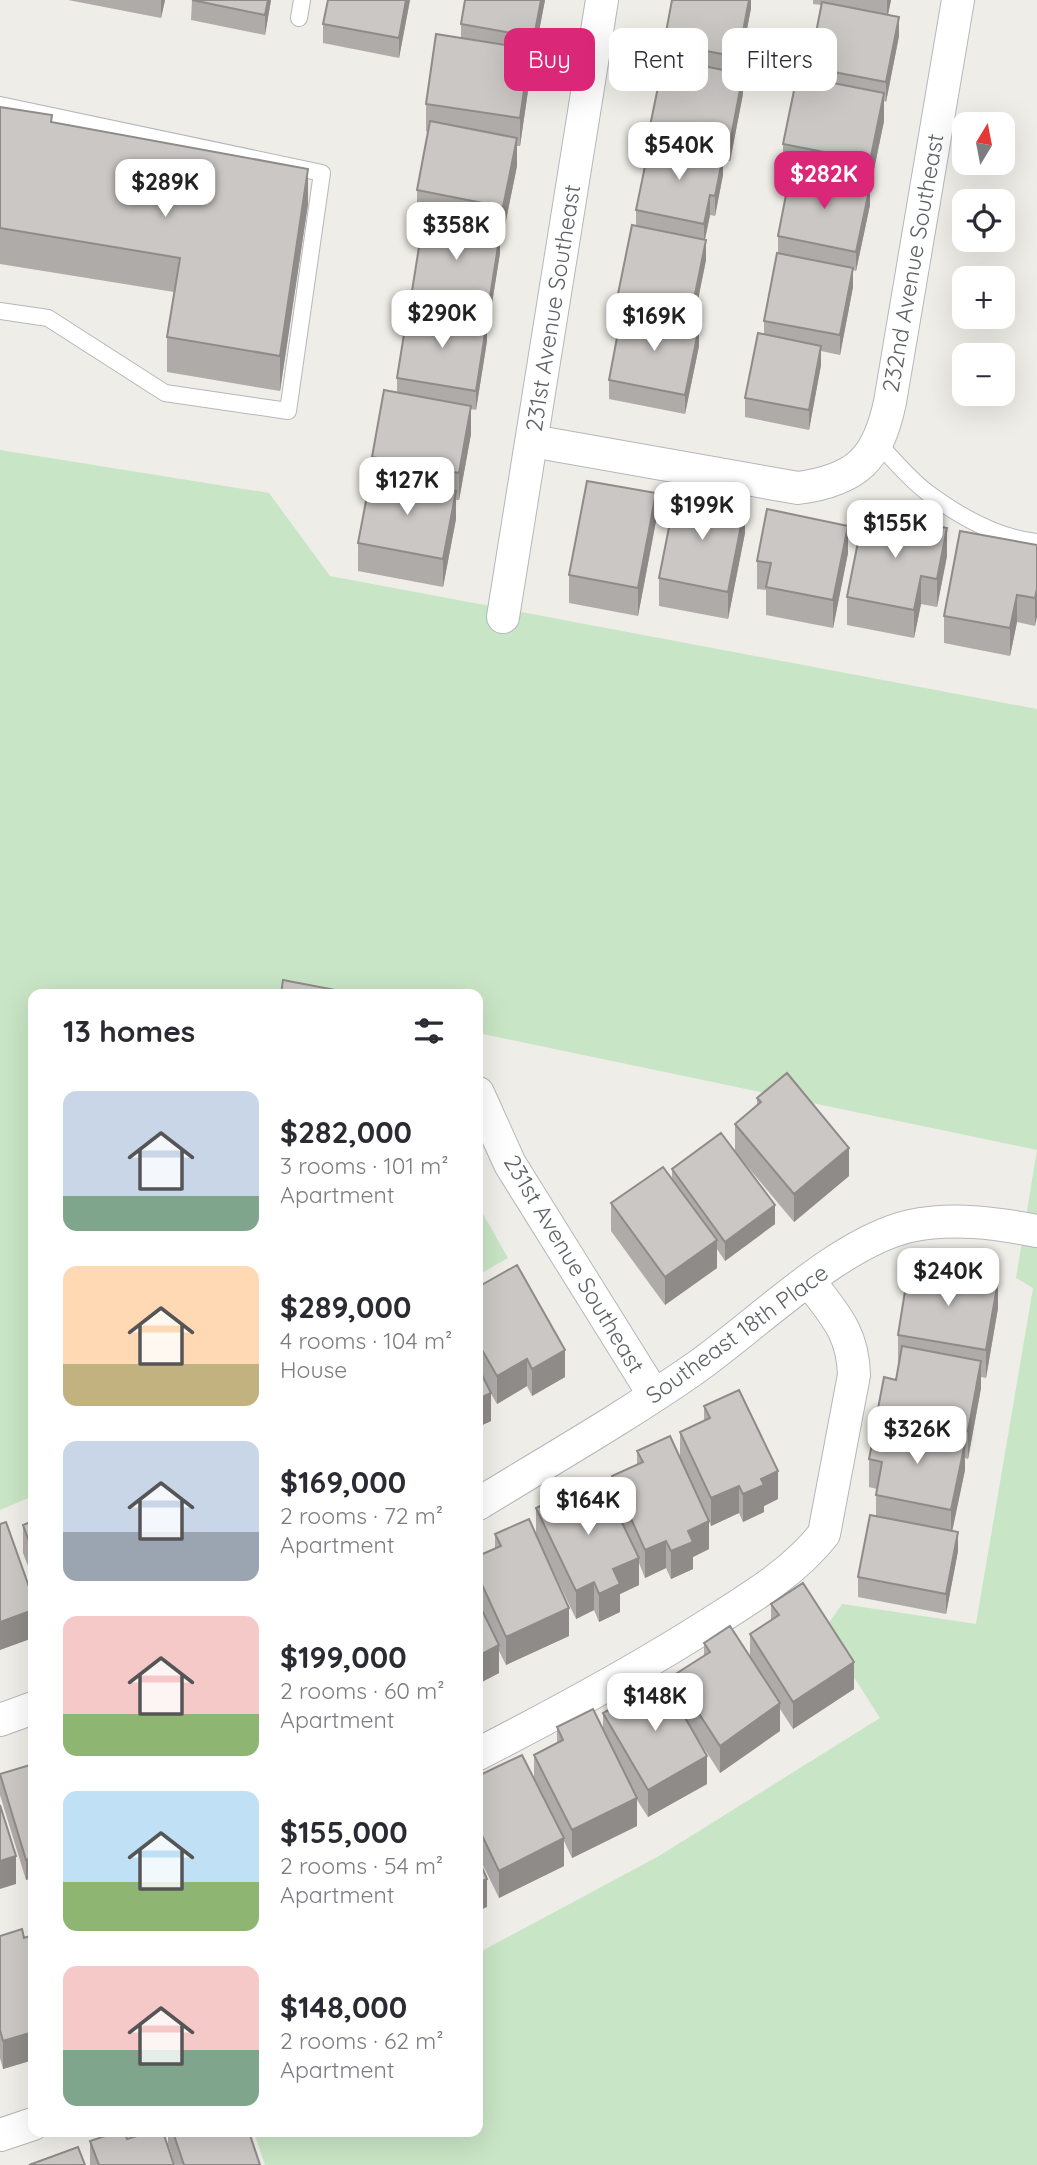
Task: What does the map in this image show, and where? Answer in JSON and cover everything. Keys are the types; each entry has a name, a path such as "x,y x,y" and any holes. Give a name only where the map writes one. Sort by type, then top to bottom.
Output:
{"street":[{"name":"231st Avenue Southeast","path":"503,617 601,0"},
{"name":"232nd Avenue Southeast","path":"532,441 798,488 825,485 850,473 870,454 884,432 890,402 958,0"},
{"name":"231st Avenue Southeast","path":"483,1104 510,1164 654,1395"},
{"name":"Southeast 18th Place","path":"483,1501 696,1368 859,1246 910,1226 961,1221 1026,1229"},
{"path":"483,1751 642,1667 765,1588 808,1554 824,1534 852,1383 853,1360 851,1343 844,1327 809,1281"},
{"path":"0,1720 28,1710"},
{"path":"0,2135 28,2126"}],"lane":[{"path":"299,18 302,0"},
{"path":"0,105 322,173 288,411 165,393 48,318 0,311"},
{"path":"877,442 926,492 976,523 1025,541 1037,542"}],"green space":[{"path":"0,450 269,493 330,576 1037,709 1037,1150 483,1034 483,989 28,989 28,1498 0,1510"},
{"path":"1037,1150 1037,2165 265,2165 256,2137 483,2137 483,1950 659,1856 880,1718 824,1630 842,1604 976,1624 1033,1288 1016,1278"},
{"path":"483,1214 508,1258 483,1272"}],"building":[{"path":"192,0 268,0 265,15"},
{"path":"328,0 406,0 399,38 323,24"},
{"path":"465,0 541,0 536,28 504,28 504,32 461,24"},
{"path":"672,0 749,0 744,28 722,28 722,54 708,51 708,28 667,28"},
{"path":"822,2 899,17 886,82 837,73 837,28 817,28"},
{"path":"436,34 504,45 504,91 524,91 520,118 426,104"},
{"path":"708,67 722,70 722,91 740,91 730,142 650,126 657,91 708,91"},
{"path":"837,84 884,93 870,161 783,144 794,91 837,91"},
{"path":"0,107 52,115 51,122 308,169 280,356 167,337 180,258 0,228"},
{"path":"430,121 517,138 503,207 417,190"},
{"path":"650,142 723,156 715,196 710,195 704,224 636,210"},
{"path":"791,169 870,186 856,252 778,236"},
{"path":"423,222 500,234 489,303 412,291"},
{"path":"632,225 706,240 692,309 618,294"},
{"path":"777,253 853,268 840,335 764,321"},
{"path":"408,309 487,321 476,391 397,378"},
{"path":"622,311 699,327 685,395 609,380"},
{"path":"758,333 821,346 809,410 745,398"},
{"path":"384,390 471,406 459,473 372,457"},
{"path":"371,475 456,491 443,559 358,543"},
{"path":"587,481 656,493 638,588 569,575"},
{"path":"676,492 745,505 728,592 659,578"},
{"path":"767,509 848,526 833,600 766,587 771,563 757,561"},
{"path":"864,512 947,528 937,579 921,576 914,610 847,597"},
{"path":"960,531 1037,545 1035,598 1017,595 1010,628 944,616"},
{"path":"283,980 330,989 282,989"},
{"path":"787,1073 849,1148 794,1194 735,1124 761,1102 757,1098"},
{"path":"721,1133 775,1205 725,1242 672,1169"},
{"path":"663,1167 717,1240 665,1277 611,1203"},
{"path":"517,1265 565,1350 532,1369 527,1359 497,1376 483,1352 483,1284"},
{"path":"909,1266 998,1281 986,1350 898,1335"},
{"path":"902,1346 981,1361 968,1431 877,1414 884,1377 896,1380"},
{"path":"483,1377 491,1393 483,1397"},
{"path":"739,1390 778,1471 761,1479 764,1485 743,1494 739,1486 711,1498 680,1432 710,1418 704,1406"},
{"path":"876,1424 965,1443 951,1510 876,1495 882,1462 869,1459"},
{"path":"670,1436 709,1521 688,1531 693,1542 671,1551 666,1541 645,1550 612,1476 643,1462 637,1451"},
{"path":"602,1481 639,1558 613,1569 620,1584 599,1594 594,1582 576,1591 536,1508 581,1487 583,1490"},
{"path":"870,1515 958,1532 946,1594 858,1577"},
{"path":"529,1519 569,1608 506,1637 483,1587 483,1554 501,1546 495,1534"},
{"path":"6,1522 28,1584 28,1612 0,1622 0,1524"},
{"path":"28,1523 28,1538 23,1525"},
{"path":"803,1583 854,1662 793,1702 750,1634 779,1615 771,1604"},
{"path":"483,1612 499,1645 483,1653"},
{"path":"730,1626 780,1703 720,1746 674,1675 710,1652 704,1643"},
{"path":"653,1678 657,1682 663,1679 707,1756 648,1790 603,1713 633,1696 631,1690"},
{"path":"593,1709 637,1798 572,1830 534,1755 563,1740 557,1727"},
{"path":"522,1755 564,1838 499,1871 483,1837 483,1774"},
{"path":"28,1766 28,1859 26,1860 0,1774"},
{"path":"0,1805 16,1856 0,1861"},
{"path":"22,1929 24,1938 28,1937 28,2034 3,2041 0,2030 0,1936"},
{"path":"102,2137 165,2137 174,2165 99,2165 90,2141"},
{"path":"175,2137 251,2137 260,2165 184,2165"},
{"path":"78,2147 85,2165 29,2165"}]}
